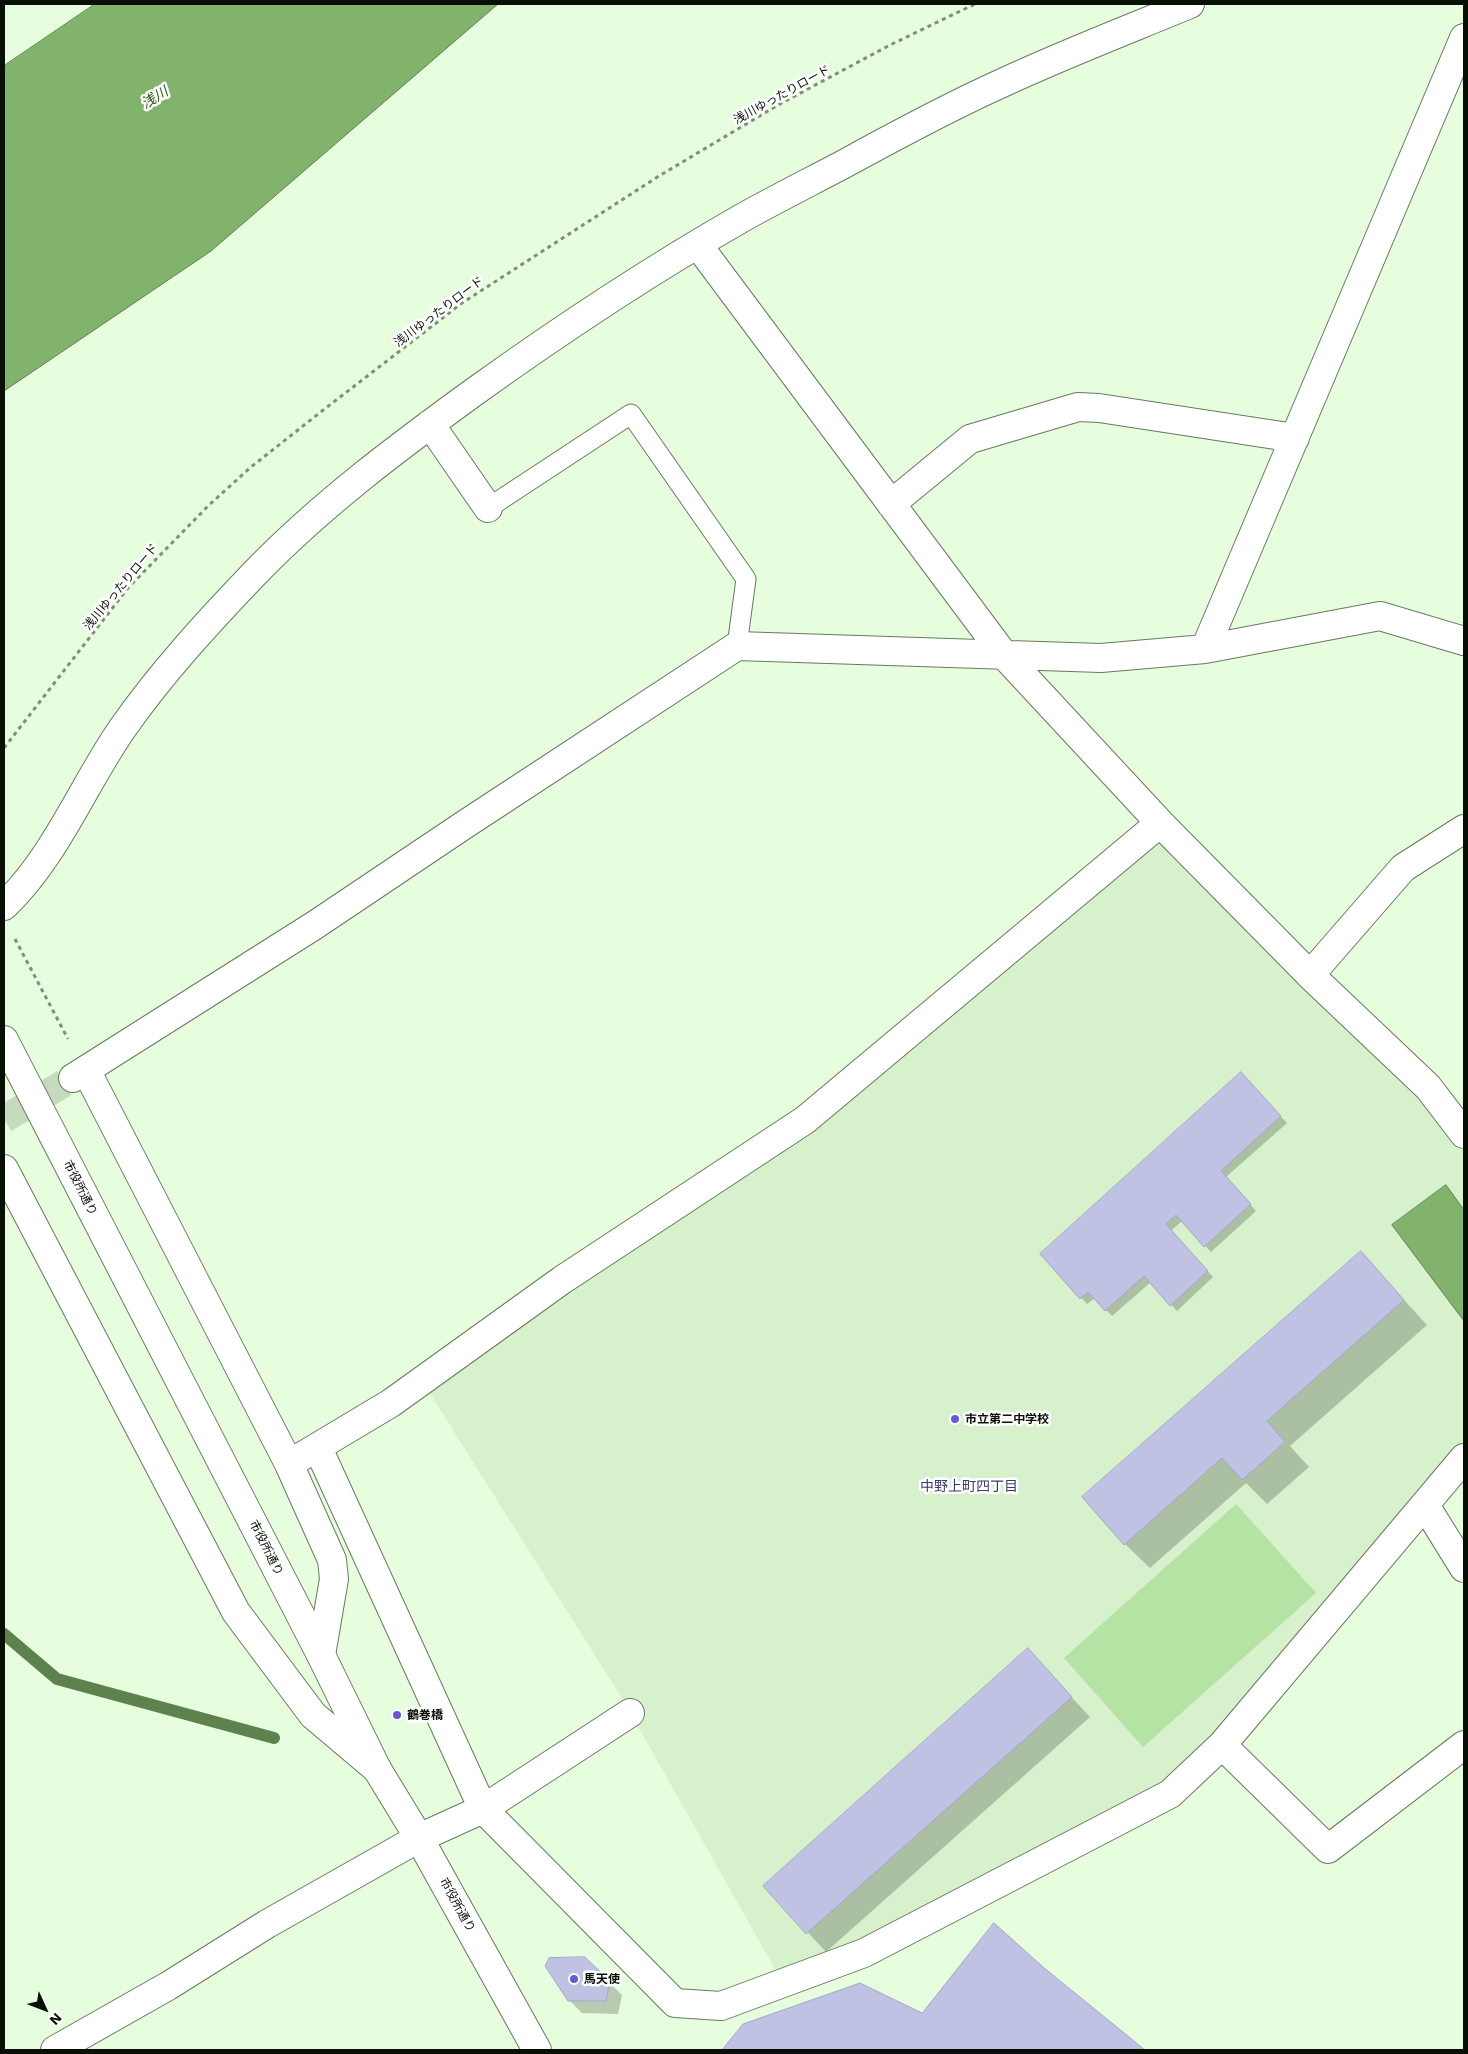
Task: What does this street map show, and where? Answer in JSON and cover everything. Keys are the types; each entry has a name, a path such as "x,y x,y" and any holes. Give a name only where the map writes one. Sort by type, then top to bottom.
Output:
{"street":[{"path":"4,906 37,868 122,728 216,615 295,533 337,496 430,424 520,359 742,218 998,84 1190,4"},
{"path":"1205,649 1464,38"},
{"path":"698,245 1004,655 1160,823 1310,974 1428,1087 1464,1134"},
{"path":"891,504 970,439 1078,408 1099,408 1295,438"},
{"path":"430,424 488,508"},
{"path":"321,1655 334,1579 332,1560 289,1464 79,1074 315,925 737,646 1101,658 1205,649 1380,616 1464,641"},
{"path":"289,1464 391,1402 562,1280 805,1120 1160,823"},
{"path":"1310,974 1403,868 1464,829"},
{"name":"市役所通り","path":"4,1040 321,1655 377,1769 419,1838 537,2050"},
{"path":"4,1169 236,1612 313,1715 377,1769"},
{"path":"318,1448 483,1809 675,2003 721,2006 864,1953 1170,1794 1222,1745 1464,1458"},
{"path":"1425,1505 1464,1568"},
{"path":"55,2050 168,1986 267,1924 419,1838 483,1809 630,1713"},
{"path":"1222,1745 1328,1849 1464,1745"}],"lane":[{"path":"488,508 631,414 746,579 737,646"}],"path":[{"name":"浅川ゆったりロード","path":"4,748 128,588 167,546 251,468 322,411 462,304 659,176 778,105 890,44 975,4"},
{"path":"11,932 70,1041"}],"shaded area":[{"name":"市立第二中学校","path":"1160,823 1464,1134 1464,1458 1170,1794 783,1983 623,1700 422,1381 805,1120"},
{"path":"1236,1504 1316,1593 1143,1747 1064,1658"}],"water":[{"name":"浅川","path":"95,4 498,4 211,251 4,391 4,66"},
{"path":"1446,1185 1464,1210 1464,1321 1392,1225"}],"building":[{"path":"1241,1072 1281,1116 1221,1171 1251,1204 1204,1247 1176,1215 1166,1224 1208,1271 1170,1306 1144,1276 1105,1311 1088,1292 1080,1299 1040,1254"},
{"path":"1361,1251 1404,1300 1267,1421 1285,1442 1242,1480 1222,1458 1124,1545 1082,1497"},
{"path":"1028,1648 1072,1697 806,1934 763,1886"},
{"path":"994,1923 1043,1967 1145,2050 722,2050 743,2024 860,1983 922,2013"},
{"path":"585,1957 610,1981 606,2001 568,2001 545,1966 549,1958"}],"waterway":[{"path":"4,1634 57,1679 274,1738"}],"tunnel":[{"path":"4,1119 73,1078"}],"place":[{"name":"市立第二中学校","path":"955,1419"},
{"name":"鶴巻橋","path":"397,1715"},
{"name":"馬天使","path":"574,1979"}],"district":[{"name":"中野上町四丁目","path":"969,1487"}]}
